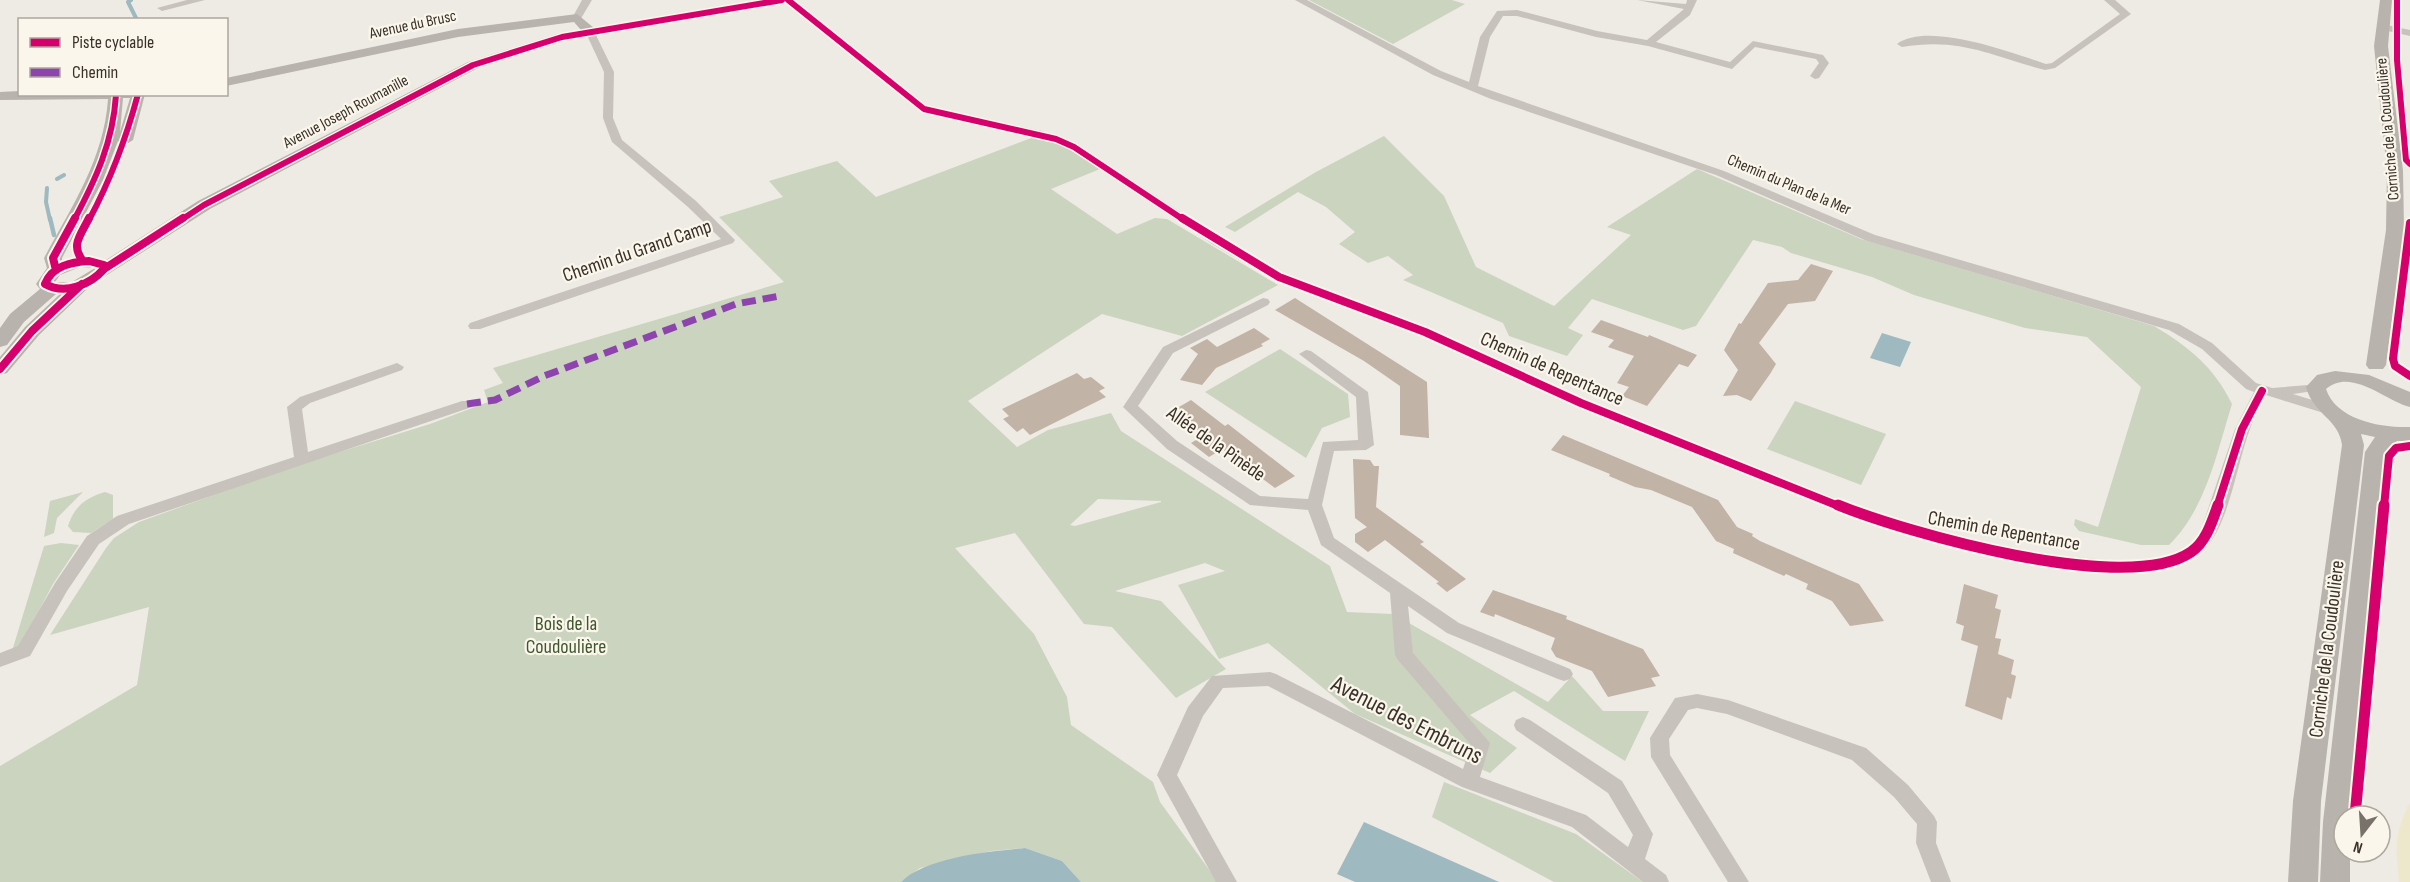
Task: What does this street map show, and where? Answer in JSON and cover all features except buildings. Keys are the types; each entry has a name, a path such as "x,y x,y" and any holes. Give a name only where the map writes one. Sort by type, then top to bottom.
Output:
{"street":[{"path":"162,8 200,0"},
{"path":"587,0 577,18 590,31 739,9 782,0"},
{"name":"Chemin de Repentance","path":"788,0 924,109 943,116 1054,136 1216,241 1280,277 1340,297 1636,426 1803,493 1911,532 2015,555 2120,567 2158,565 2195,551 2212,524 2248,410 2262,391"},
{"name":"Chemin du Plan de la Mer","path":"1300,0 1437,73 1720,172 1871,238 2174,327 2190,334 2218,354 2243,382 2262,391 2336,414"},
{"path":"1642,0 1690,3 1686,13 1649,43"},
{"path":"1902,44 1923,39 1959,40 2045,67 2055,64 2126,14 2109,0"},
{"name":"Corniche de la Coudoulière","path":"2376,365 2382,309 2394,248 2395,184 2381,46 2386,0"},
{"path":"1473,87 1482,49 1500,13 1518,13 1596,34 1649,43 1732,66 1753,44 1763,44 1819,57 1824,63 1815,76"},
{"name":"Avenue du Brusc","path":"228,82 458,33 577,18"},
{"path":"2382,27 2410,33"},
{"name":"Avenue Joseph Roumanille","path":"94,264 130,252 215,199 454,73 514,50 590,31"},
{"name":"Chemin du Grand Camp","path":"475,327 729,240 692,204 618,142 608,129 607,62 590,31"},
{"path":"0,96 18,96"},
{"path":"54,279 53,258 90,193 111,144 122,96"},
{"path":"0,369 32,331 82,284 97,277 94,264 76,252 75,245 109,182 125,143 137,96"},
{"path":"2392,151 2410,155"},
{"path":"0,341 17,318 54,279 94,264"},
{"path":"54,279 82,284"},
{"name":"Allée de la Pinède","path":"1263,302 1168,350 1130,407 1172,445 1256,501 1314,505"},
{"path":"1306,354 1363,395 1366,445 1328,446 1314,505 1327,541 1453,627 1564,674"},
{"path":"2262,391 2316,387 2327,378 2351,378 2363,374 2376,365 2402,396"},
{"path":"302,460 294,408 304,400 397,367"},
{"path":"2351,378 2402,396"},
{"name":"Corniche de la Coudoulière","path":"2303,882 2307,801 2353,445 2352,437 2336,414 2316,394 2316,387"},
{"path":"0,660 24,651 61,587 93,540 114,525 138,513 467,404"},
{"path":"2336,414 2367,429 2401,434"},
{"name":"Corniche de la Coudoulière","path":"2336,882 2337,822 2376,452 2384,439 2401,434"},
{"path":"1398,590 1404,655 1481,743 1468,781"},
{"name":"Avenue des Embruns","path":"1227,882 1167,775 1195,712 1218,681 1270,679 1468,781 1579,821 1659,882"},
{"path":"1739,882 1661,757 1659,738 1677,708 1687,702 1707,702 1728,707 1858,753 1901,791 1927,822 1928,853 1941,882"},
{"path":"1523,724 1615,787 1643,834 1633,863"}],"green space":[{"path":"1309,0 1452,0 1465,4 1393,44"},
{"path":"1384,136 1444,196 1476,267 1554,306 1631,235 1607,227 1697,169 1861,239 2154,326 2189,350 2209,369 2232,404 2209,479 2192,515 2169,545 2141,545 2079,531 2074,525 2075,519 2098,527 2141,387 2087,337 2025,328 1914,295 1872,277 1791,253 1782,247 1753,240 1696,326 1683,330 1592,299 1568,328 1583,335 1567,356 1509,336 1503,323 1403,280 1413,275 1388,256 1368,263 1339,244 1355,232 1326,207 1298,192 1235,232 1225,227 1316,172"},
{"name":"Bois de la Coudoulière","path":"1034,137 1059,143 1100,169 1051,189 1117,234 1155,218 1167,219 1278,285 1182,336 1102,314 968,401 1017,447 1048,430 1111,413 1121,431 1330,566 1347,612 1393,614 1548,702 1572,676 1603,711 1649,711 1625,761 1514,691 1470,715 1517,748 1490,773 1355,714 1268,643 1219,659 1178,585 1225,571 1205,563 1115,591 1161,601 1226,669 1176,698 1112,627 1084,624 1015,533 955,548 1034,634 1067,697 1071,725 1153,782 1160,802 1218,882 1081,882 1062,861 1025,848 991,851 920,868 901,882 0,882 0,766 137,685 149,607 50,635 114,538 139,522 291,467 430,424 488,402 484,390 503,383 493,368 784,282 719,217 783,197 769,181 837,161 876,197","holes":["1098,499 1161,501 1075,526 1070,525"]},
{"path":"1280,349 1348,394 1350,417 1322,428 1306,458 1205,392"},
{"path":"1795,401 1886,434 1861,485 1767,449"},
{"path":"83,492 57,518 54,533 44,537 50,501"},
{"path":"105,492 113,495 113,519 91,533 73,532 68,526 77,508 86,500"},
{"path":"61,543 79,545 53,584 20,646 12,651 44,546"},
{"path":"1444,782 1576,834 1643,882 1554,882 1432,817"}],"sand":[{"path":"2410,802 2410,882 2399,882 2398,833"}],"water":[{"path":"1882,333 1911,342 1900,367 1870,358"},
{"path":"1364,822 1499,882 1355,882 1337,874"},
{"path":"1025,848 1062,861 1081,882 901,882 912,873 942,861 977,853"}],"waterway":[{"path":"131,0 128,2 136,18"},
{"path":"57,179 64,175"},
{"path":"47,188 46,202 50,220"},
{"path":"50,218 54,235"}],"marked path":[{"path":"467,404 495,400 544,376 736,304 780,296"}],"cycle path":[{"path":"104,269 104,265 97,262 70,264 53,272 45,284 59,289 85,284 104,269 204,205 473,65 562,37 782,0"},
{"path":"788,0 924,109 962,119 1019,128 1056,139 1074,147 1216,241 1279,277 1340,298 1425,332 1581,403 1869,518 1911,532 1974,548 2063,562 2120,567 2159,565 2190,553 2200,544 2210,527 2242,429 2262,391"},
{"path":"2397,0 2398,80 2406,160 2410,164"},
{"path":"56,270 53,258 104,160 115,118 116,96"},
{"path":"83,261 76,252 75,245 109,182 125,143 137,96"},
{"path":"2410,223 2393,359 2395,366 2410,376"},
{"path":"0,369 32,331 82,284"},
{"path":"2356,804 2389,456 2396,448 2410,446"}]}
